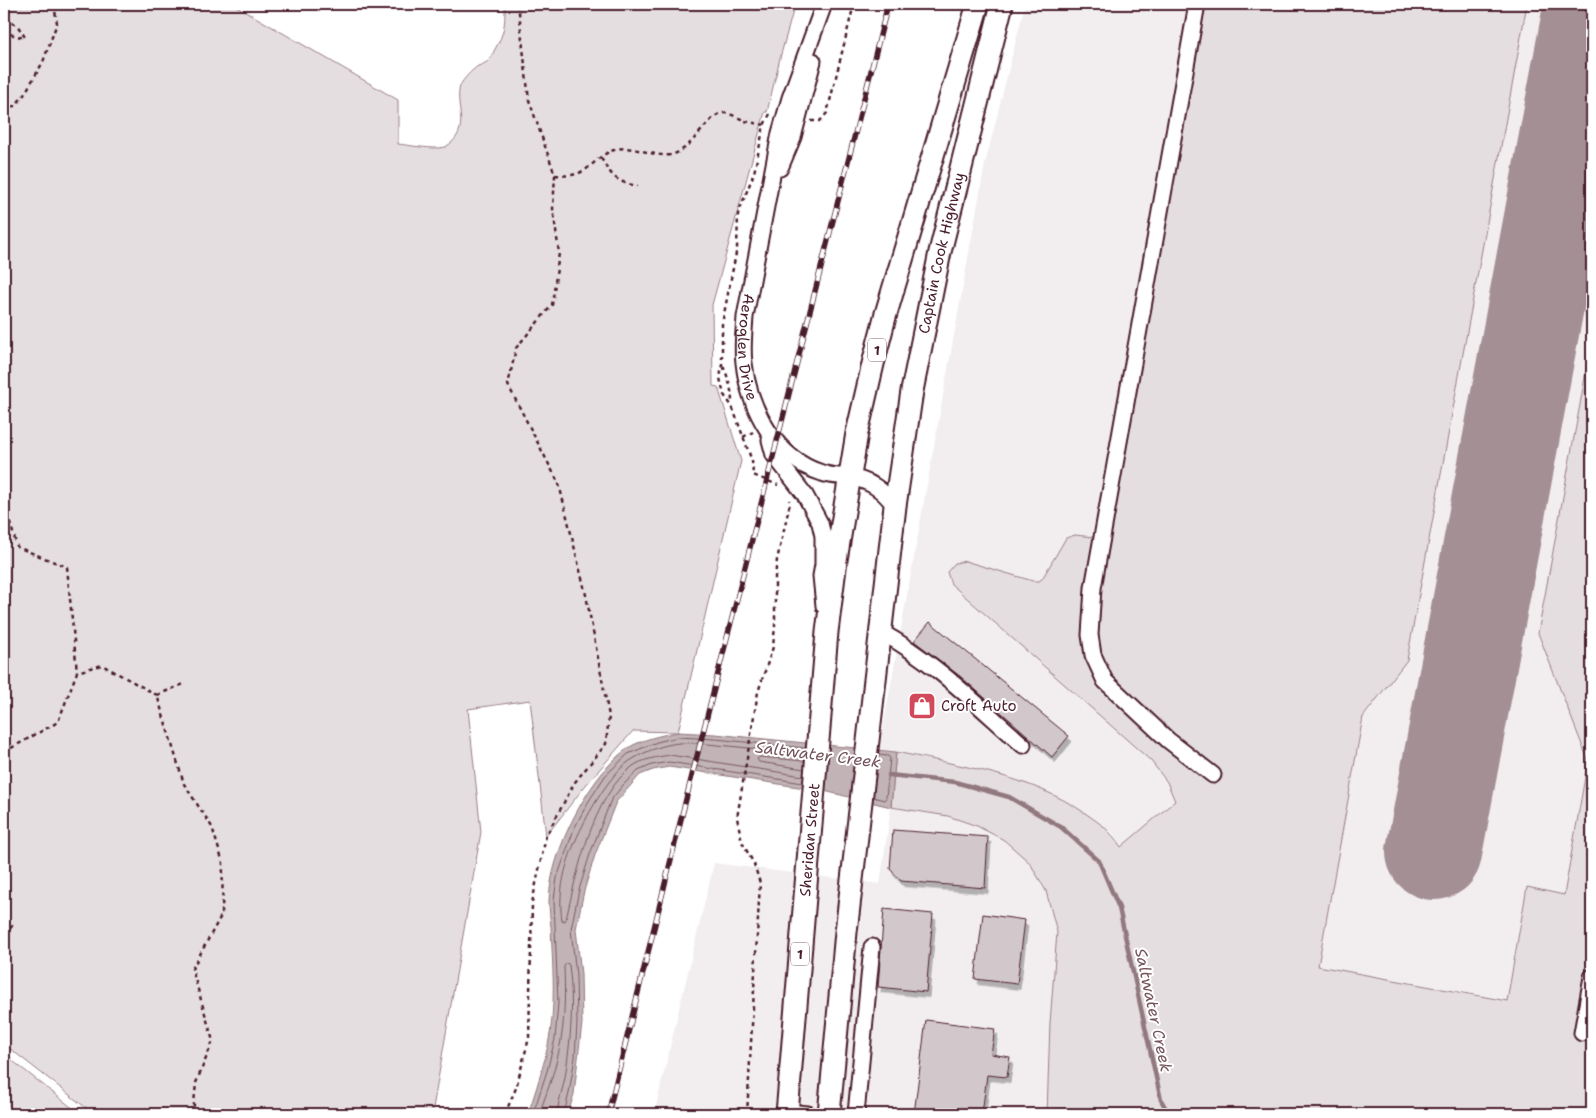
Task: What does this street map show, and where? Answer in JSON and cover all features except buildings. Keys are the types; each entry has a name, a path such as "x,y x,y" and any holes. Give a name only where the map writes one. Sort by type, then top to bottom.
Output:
{"highway":[{"name":"1","path":"850,477 857,433 885,317 978,4"},
{"name":"Captain Cook Highway","path":"896,506 912,391 928,306 1002,4"},
{"name":"Sheridan Street","path":"794,1114 813,793 827,632 836,560 850,477"},
{"path":"829,1114 836,1050 841,970 896,506"}],"street":[{"name":"Aeroglen Drive","path":"825,4 803,102 793,137 766,203 745,317 744,363 754,404 777,444 809,468 824,474 861,479 879,488 896,506"},
{"path":"1197,4 1093,588 1090,636 1093,655 1105,680 1168,740 1214,775"},
{"name":"Aeroglen Drive","path":"767,429 774,455 805,495 820,523 823,536 821,576 827,632"},
{"path":"881,632 905,645 929,663 1023,745"},
{"path":"856,1114 872,946"},
{"path":"1582,1033 1592,977"}],"path":[{"path":"4,107 15,106 24,96 43,62 57,23 54,4"},
{"path":"506,1114 516,1088 529,1038 532,903 546,836 575,782 606,744 609,716 586,595 559,484 508,385 516,348 552,304 559,253 553,209 555,175 529,100 518,4"},
{"path":"805,120 820,121 827,113 854,4"},
{"path":"4,20 18,25 25,37 4,34"},
{"path":"774,112 770,113 764,125 754,173 738,214 737,248 722,324 722,366 720,378 724,395 732,406 752,461 753,475 785,488"},
{"path":"555,175 567,176 581,173 601,158 618,149 669,155 680,152 717,115 724,113 764,125"},
{"path":"601,158 610,172 621,183 638,186"},
{"path":"722,366 729,378 732,391 732,406"},
{"path":"747,1114 761,897 758,872 739,835 737,818 758,692 773,647 775,577 790,503 788,494"},
{"path":"4,507 8,514 17,547 67,567 77,672 58,722 4,752"},
{"path":"77,672 102,665 157,695 184,784 212,827 223,863 222,914 192,970 213,1041 196,1083 193,1114"},
{"path":"157,695 184,684"},
{"path":"4,923 12,926 4,936"}],"shaded area":[{"path":"4,4 233,4 398,100 398,144 438,148 447,146 459,132 461,125 460,86 470,72 487,62 492,56 504,28 505,4 795,4 767,112 765,112 712,305 713,386 718,387 741,461 678,732 633,731 585,786 546,836 530,700 468,709 481,832 432,1114 94,1114 4,1044"},
{"path":"1025,4 1592,4 1592,1114 1137,870 1111,831 896,752 879,750 985,164"},
{"path":"1197,4 1527,4 1407,660 1363,717 1318,966 1507,1001 1527,887 1564,895 1588,760 1538,633 1592,339 1592,1114 1047,1114 1050,1023 1057,932 1046,891 1030,863 1004,840 977,826 948,816 891,807 896,752 970,767 1041,789 1085,813 1109,831 1121,847 1175,801 1167,782 1151,761 951,584 947,572 955,563 965,561 1033,581 1039,581 1066,538 1075,535 1102,538"},
{"path":"891,807 948,816 977,826 1004,840 1030,863 1046,891 1057,932 1050,1023 1047,1114 654,1114 714,863 880,884"},
{"path":"4,1054 80,1114 4,1114"}],"water":[{"path":"678,732 896,752 891,807 824,791 669,767 640,775 616,802 595,855 584,891 576,929 581,974 582,1023 574,1094 568,1114 528,1114 548,1046 552,1017 553,984 549,901 551,882 563,840 584,799 610,764 629,747 650,739"}],"waterway":[{"name":"Saltwater Creek","path":"889,775 955,782 1009,797 1061,827 1099,861 1119,908 1161,1100 1169,1114"}],"runway":[{"path":"1434,852 1592,4"}],"railway":[{"path":"608,1114 888,4"}],"place":[{"name":"Croft Auto","path":"922,706"}]}
